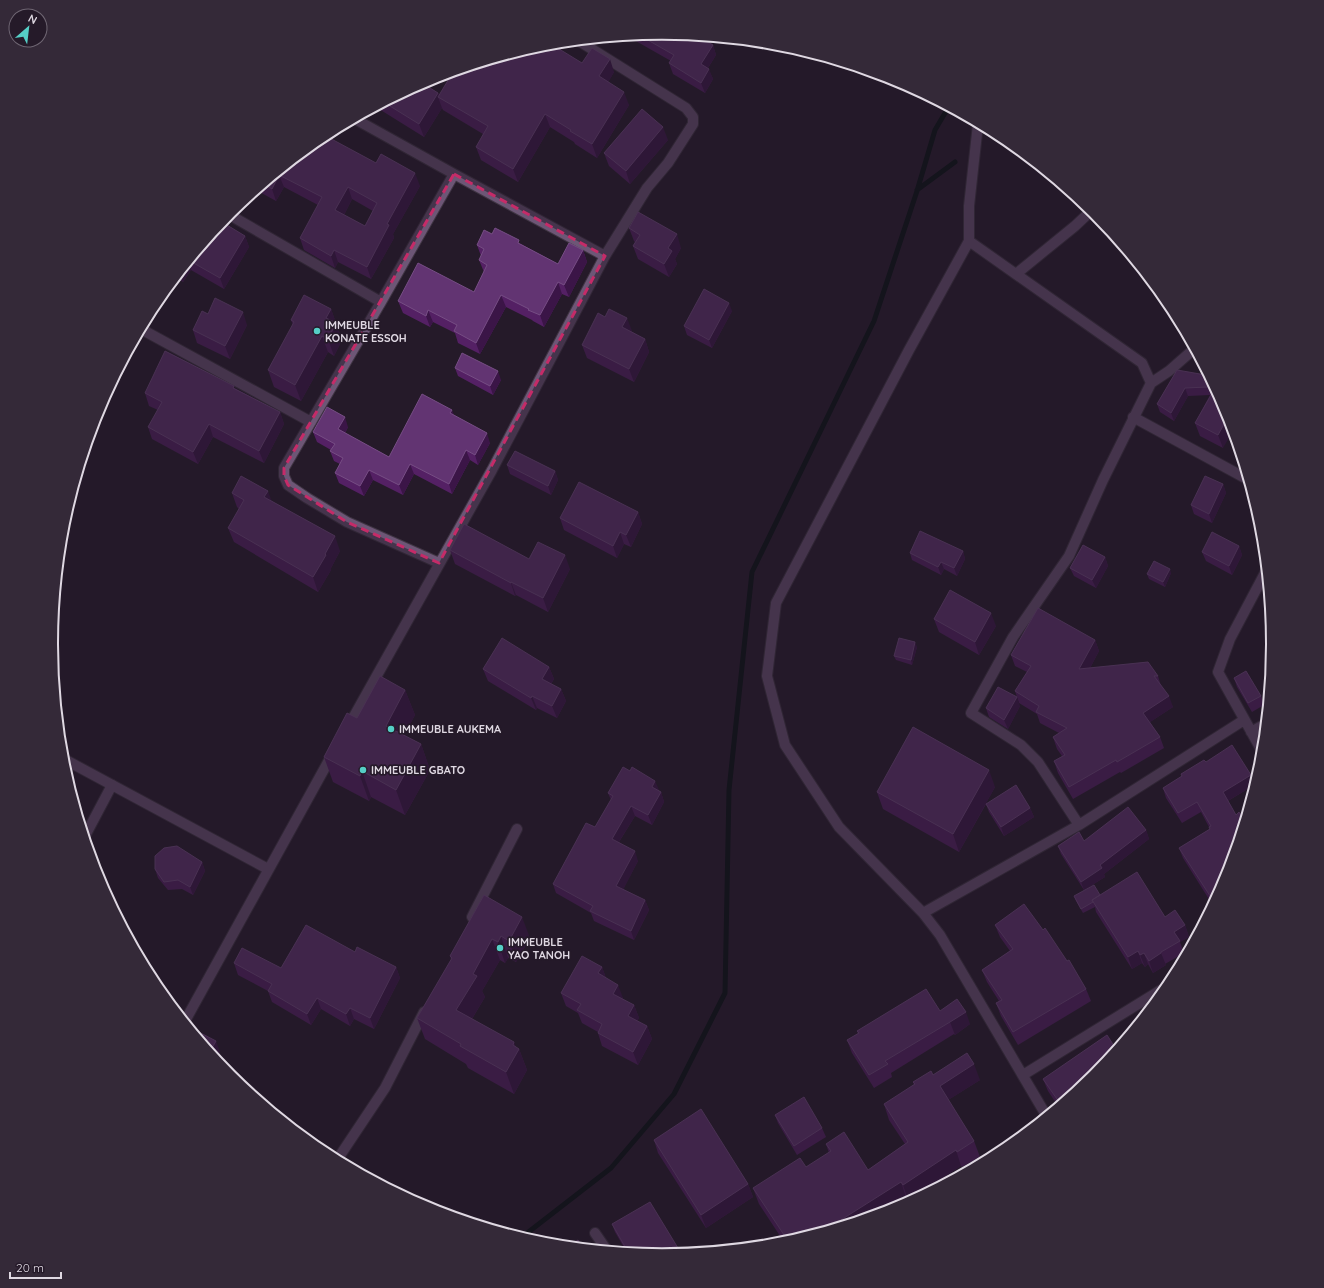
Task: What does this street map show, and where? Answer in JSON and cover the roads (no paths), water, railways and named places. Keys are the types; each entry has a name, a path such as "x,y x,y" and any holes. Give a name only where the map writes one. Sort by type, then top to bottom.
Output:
{"street":[{"path":"187,1016 492,470 605,256 647,188 668,163 693,124 693,117 686,108 585,45"},
{"path":"359,121 605,256"},
{"path":"977,129 969,206 969,240 909,350 776,603 767,676 785,745 838,827 923,913 940,935 1044,1111"},
{"path":"439,563 347,522 307,498 288,485 284,476 284,468 454,174"},
{"path":"1016,274 1087,215"},
{"path":"234,218 381,302"},
{"path":"969,240 1142,364 1151,383"},
{"path":"145,331 310,422"},
{"path":"1078,825 1038,762 1021,745 971,713 1013,637 1069,556 1133,416 1151,383 1169,371 1190,352"},
{"path":"1133,416 1241,475"},
{"path":"1257,743 1218,672 1230,640 1262,578"},
{"path":"923,913 1078,825 1244,720"},
{"path":"1251,732 1260,727"},
{"path":"70,762 268,870"},
{"path":"88,831 112,785"},
{"path":"468,926 517,828"},
{"path":"1023,1075 1154,995"},
{"path":"340,1155 385,1088 429,1002"},
{"path":"595,1233 603,1245"}],"waterway":[{"path":"528,1232 611,1168 674,1094 725,993 729,790 752,572 874,321 917,191 935,130 946,111"},
{"path":"917,190 955,162"}],"place":[{"name":"IMMEUBLE KONATE ESSOH","path":"317,331"},
{"name":"IMMEUBLE AUKEMA","path":"391,729"},
{"name":"IMMEUBLE GBATO","path":"363,770"},
{"name":"IMMEUBLE YAO TANOH","path":"500,948"}]}
